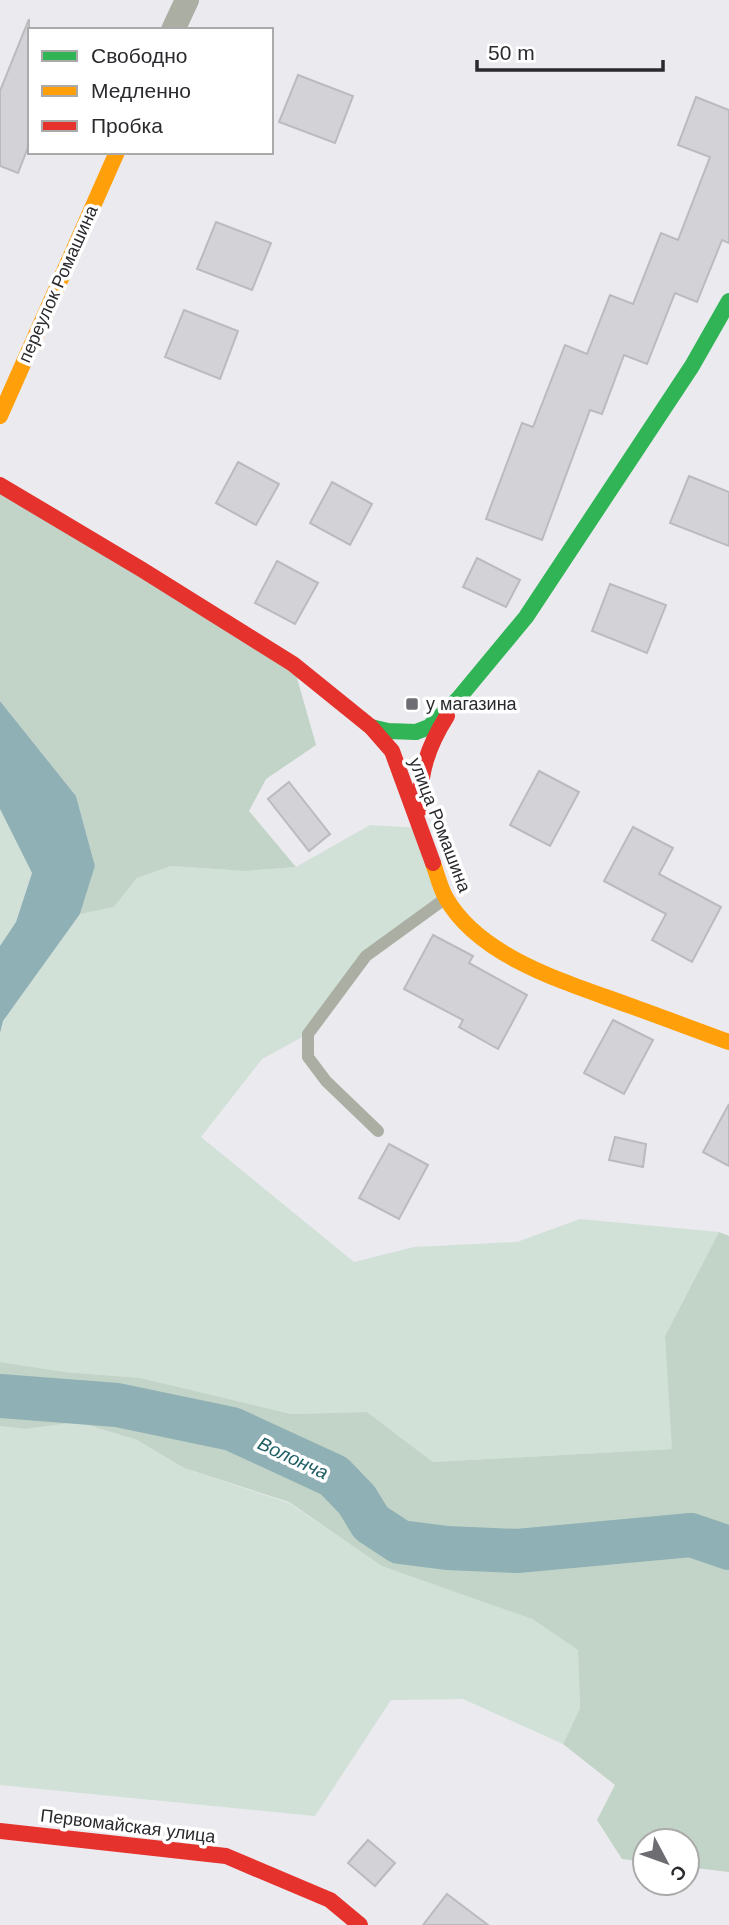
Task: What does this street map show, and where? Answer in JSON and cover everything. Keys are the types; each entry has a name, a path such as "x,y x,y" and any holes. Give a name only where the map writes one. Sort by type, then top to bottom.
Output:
{"street":[{"path":"174,28 187,0"},
{"name":"переулок Ромашина","path":"0,416 116,154"},
{"path":"371,727 416,732 429,727 458,699 526,617 692,366 729,301"},
{"name":"улица Ромашина","path":"0,485 293,664 371,727 392,751 446,898 455,912 472,929 498,949 531,969 729,1042"},
{"path":"421,828 419,792 424,757 458,699"},
{"name":"Первомайская улица","path":"0,1831 226,1856 330,1900 360,1925"}],"lane":[{"path":"378,1132 326,1081 308,1057 308,1034 366,956 446,898"}],"shaded area":[{"path":"0,809 32,873 16,922 0,946"},
{"path":"370,825 421,828 446,898 366,956 308,1034 262,1059 201,1137 354,1262 414,1247 517,1242 580,1219 719,1232 665,1336 673,1449 433,1462 367,1412 291,1414 141,1378 65,1372 0,1362 0,1033 3,1021 80,914 114,907 137,878 171,866 245,871 296,867"},
{"path":"78,1422 137,1440 184,1468 289,1503 382,1565 532,1619 578,1650 580,1708 563,1744 463,1699 391,1700 315,1816 0,1785 0,1426 25,1429"}],"green space":[{"path":"0,485 293,664 316,745 266,779 249,811 296,867 245,871 171,866 137,878 114,907 80,914 95,866 76,796 0,701"},
{"path":"719,1232 729,1236 729,1872 701,1869 701,1827 631,1827 631,1860 622,1859 597,1820 615,1785 563,1744 580,1708 578,1650 532,1619 382,1566 289,1502 184,1468 137,1440 78,1422 25,1429 0,1426 0,1362 65,1372 141,1378 291,1414 367,1412 433,1462 672,1449 665,1336"}],"water":[{"path":"0,701 76,796 95,866 80,914 3,1021 0,1033 0,946 16,922 32,873 0,809"}],"building":[{"path":"29,19 28,147 18,173 0,166 0,91"},
{"path":"298,75 353,96 335,143 279,122"},
{"path":"696,97 729,110 729,243 722,240 697,302 675,293 647,364 624,355 602,414 590,410 542,540 486,519 522,423 533,427 565,345 587,354 610,295 633,304 661,233 678,240 710,157 678,145"},
{"path":"216,222 271,243 252,290 197,269"},
{"path":"184,310 238,331 220,379 165,357"},
{"path":"238,462 279,484 256,525 216,503"},
{"path":"689,476 729,492 729,546 670,523"},
{"path":"332,482 372,504 350,545 310,523"},
{"path":"477,558 520,580 506,607 463,587"},
{"path":"277,561 318,583 295,624 255,603"},
{"path":"610,584 666,605 647,653 592,631"},
{"path":"539,771 579,792 550,846 510,825"},
{"path":"289,782 330,834 309,851 268,799"},
{"path":"633,827 673,848 659,874 721,907 692,962 652,940 666,914 604,881"},
{"path":"433,935 473,956 469,963 527,995 498,1049 459,1027 463,1020 404,989"},
{"path":"613,1020 653,1040 624,1094 584,1073"},
{"path":"729,1104 729,1166 703,1152"},
{"path":"615,1137 646,1144 643,1167 609,1160"},
{"path":"389,1144 428,1165 399,1219 359,1198"},
{"path":"368,1840 395,1863 375,1886 348,1863"},
{"path":"447,1894 488,1925 423,1925"}],"waterway":[{"name":"Волонча","path":"0,1396 117,1405 232,1429 334,1476 357,1500 371,1523 400,1542 447,1548 517,1551 691,1535 729,1548"}],"traffic: fast":[{"path":"371,727 416,732 429,727 458,699 526,617 692,366 729,301"}],"traffic: slow":[{"path":"0,416 116,154"},
{"path":"433,863 444,894 461,919 480,937 503,952 553,977 729,1042"}],"traffic: jam":[{"path":"0,485 293,664 371,727 392,751 433,863"},
{"path":"420,809 426,760 447,716"},
{"path":"0,1831 226,1856 330,1900 360,1925"}],"place":[{"name":"у магазина","path":"412,704"}]}
